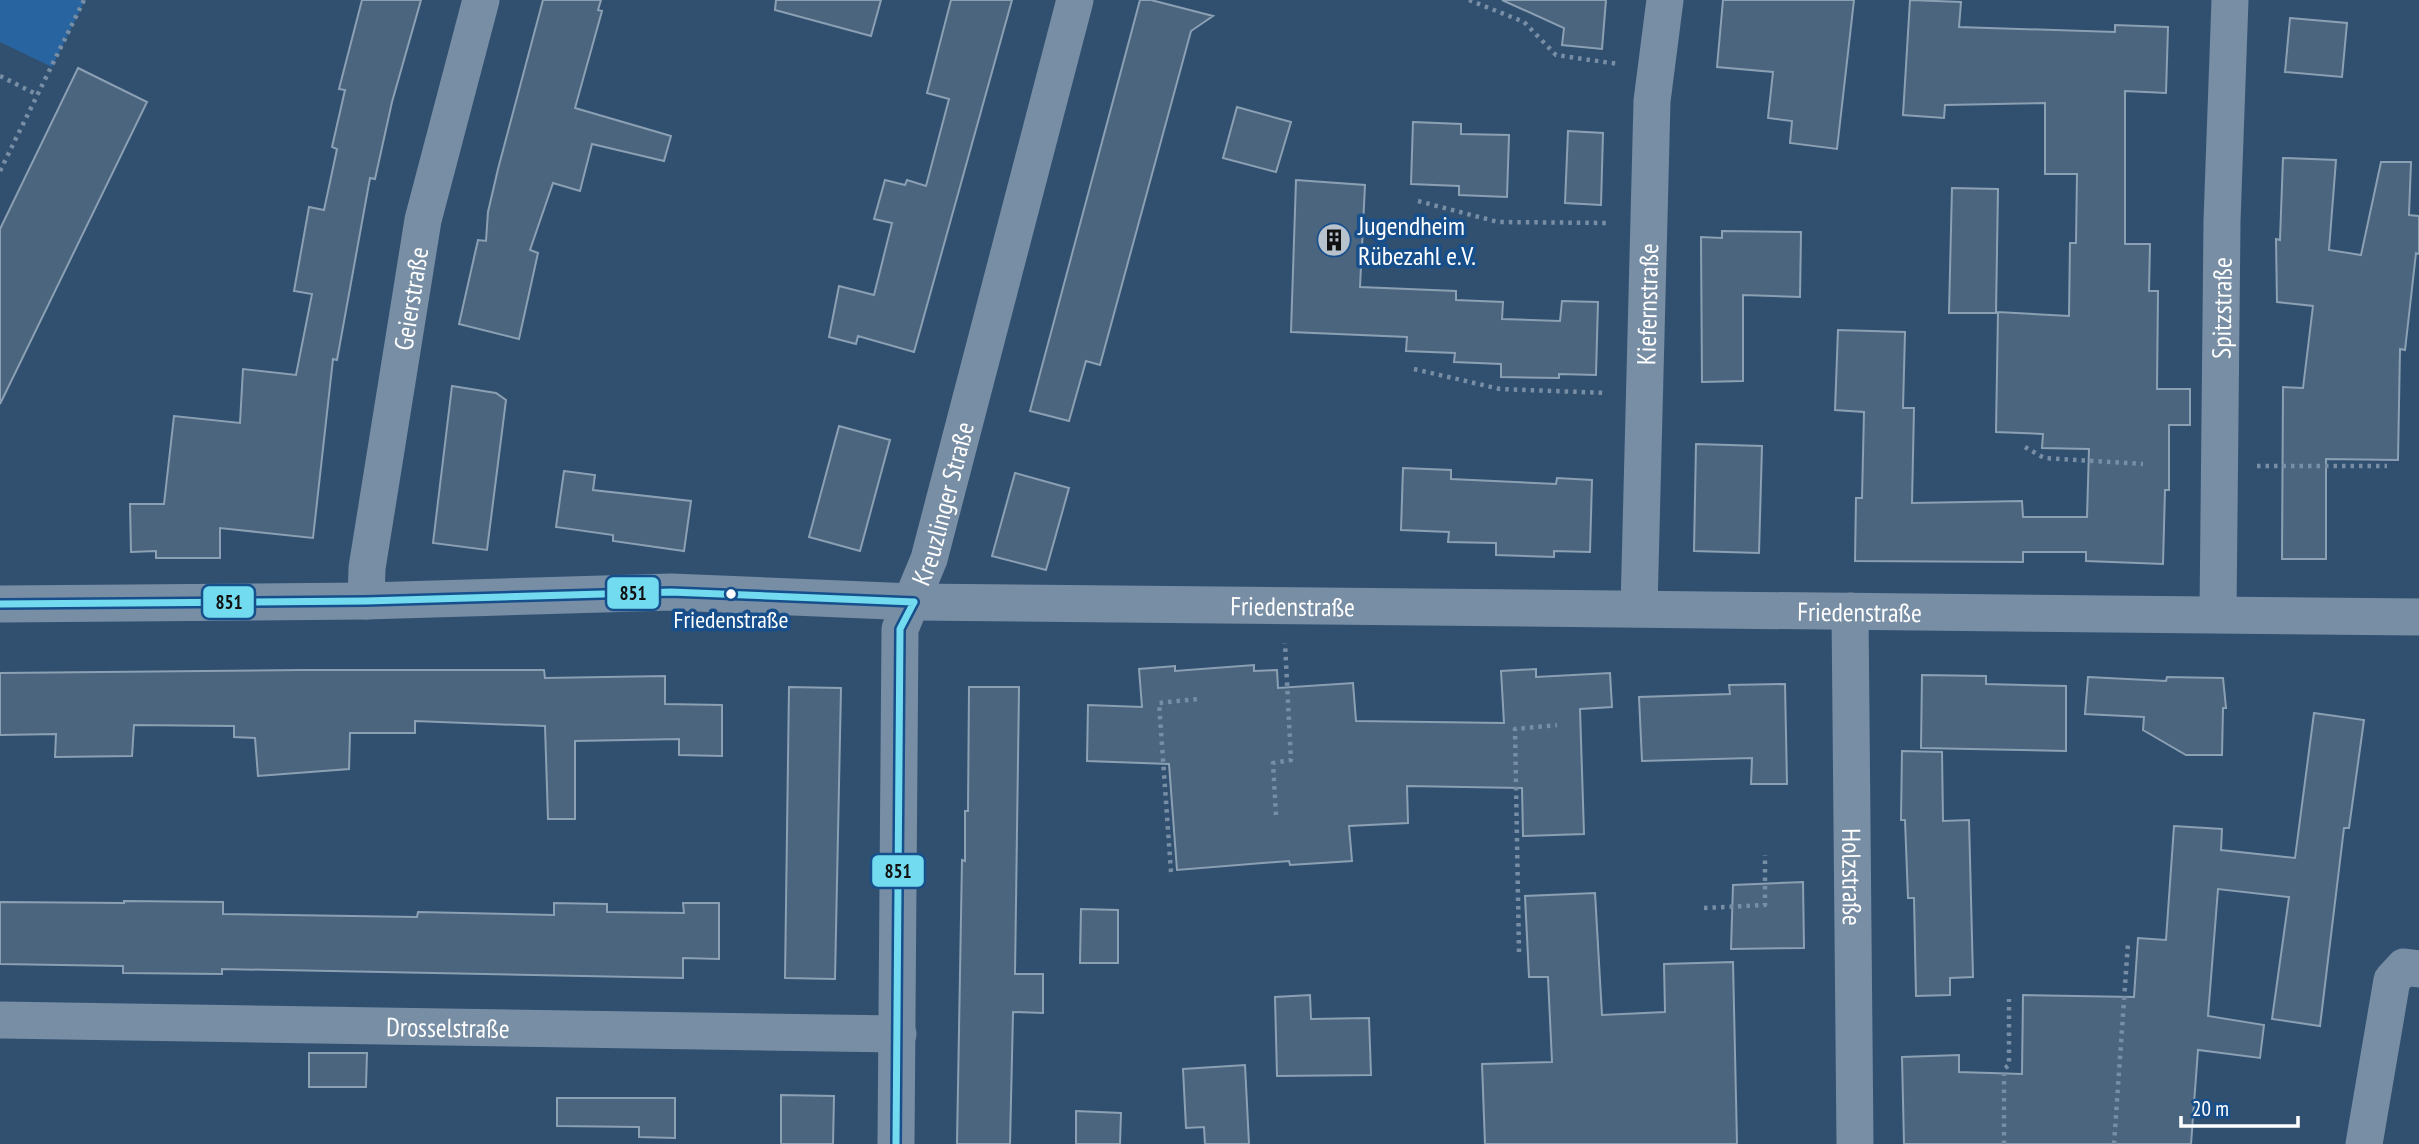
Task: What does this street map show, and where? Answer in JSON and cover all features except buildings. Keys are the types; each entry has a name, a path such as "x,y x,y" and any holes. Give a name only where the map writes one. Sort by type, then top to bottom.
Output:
{"street":[{"name":"Geierstraße","path":"366,601 367,568 423,220 481,0"},
{"name":"Kreuzlinger Straße","path":"897,1144 900,629 914,602 929,559 1074,0"},
{"name":"Kiefernstraße","path":"1639,608 1649,224 1656,70 1665,0"},
{"name":"Spitzstraße","path":"2218,614 2222,222 2230,0"},
{"name":"Friedenstraße","path":"0,604 366,601 671,592 914,602 2419,617"},
{"name":"Holzstraße","path":"1850,611 1855,1144"},
{"path":"2364,1144 2392,980 2404,967 2419,969"},
{"name":"Drosselstraße","path":"0,1020 898,1034"}],"path":[{"path":"0,171 84,0"},
{"path":"1469,0 1524,22 1556,55 1656,70"},
{"path":"0,76 38,94"},
{"path":"1418,201 1498,222 1649,224"},
{"path":"1414,369 1500,389 1645,395"},
{"path":"2025,447 2044,458 2143,464"},
{"path":"2221,466 2387,466"},
{"path":"1276,815 1273,763 1291,760 1283,604"},
{"path":"1171,872 1159,704 1198,699"},
{"path":"1519,952 1515,729 1557,725"},
{"path":"1704,908 1765,905 1765,855"},
{"path":"2114,1144 2128,943"},
{"path":"2004,1144 2004,1069 2009,1065 2009,999"}],"shaded area":[{"path":"0,0 85,0 52,67 0,42"}],"transit line":[{"name":"851","path":"0,604 366,601 671,592 914,602"},
{"name":"851","path":"896,1144 900,629 914,602"}],"place":[{"name":"Jugendheim Rübezahl e.V.","path":"1334,240"},
{"name":"Friedenstraße","path":"731,594"}]}
